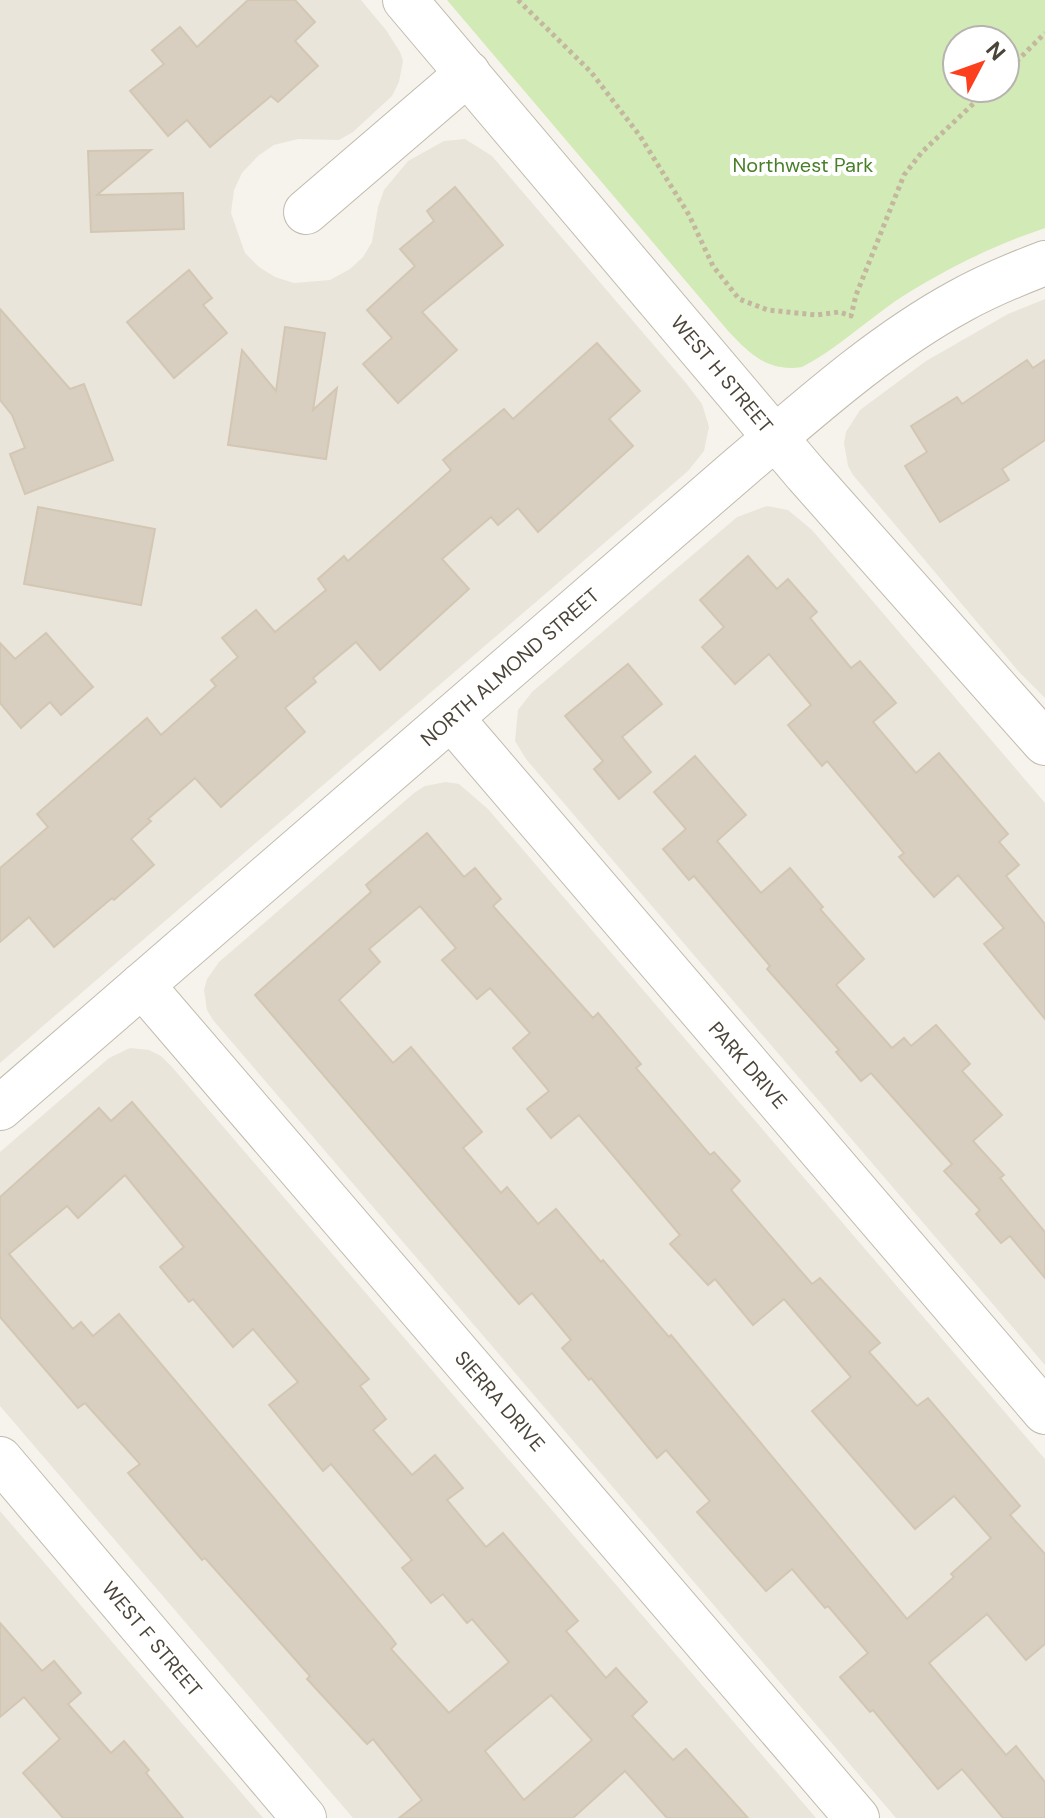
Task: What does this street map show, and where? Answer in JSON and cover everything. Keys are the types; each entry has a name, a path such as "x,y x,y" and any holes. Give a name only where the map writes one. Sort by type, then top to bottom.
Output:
{"street":[{"name":"WEST H STREET","path":"405,0 775,438 1045,743"},
{"path":"306,212 468,73"},
{"name":"NORTH ALMOND STREET","path":"0,1108 775,438 859,369 959,301 1002,279 1045,263"},
{"name":"PARK DRIVE","path":"451,718 1045,1412"},
{"name":"SIERRA DRIVE","path":"142,985 857,1818"},
{"name":"WEST F STREET","path":"0,1459 304,1818"}],"path":[{"path":"518,0 591,72 640,136 689,215 713,266 730,288 739,299 768,310 816,315 839,312 851,316 856,295 904,175 922,152 973,104"},
{"path":"1021,57 1045,33"}],"shaded area":[{"path":"0,0 361,0 400,52 403,61 399,82 392,96 353,132 339,140 298,139 274,145 242,173 234,190 231,213 245,253 275,277 294,283 330,280 350,269 363,257 372,242 384,190 408,161 444,141 465,139 492,156 686,383 702,404 709,427 704,451 688,471 0,1063"},
{"path":"1045,299 1045,698 1020,673 853,475 844,443 846,432 860,410 926,361 1008,314"},
{"path":"767,506 788,510 812,530 1045,803 1045,1365 526,759 515,741 518,710 532,692 737,517"},
{"path":"446,782 459,784 488,809 1045,1459 1045,1818 896,1818 207,1010 204,990 207,979 219,962 414,793 425,786"},
{"path":"130,1048 149,1050 172,1067 816,1818 353,1818 0,1406 0,1152 109,1058"},
{"path":"0,1511 263,1818 0,1818"}],"green space":[{"name":"Northwest Park","path":"447,0 1045,0 1045,228 986,251 930,280 802,367 770,364 745,348"}],"building":[{"path":"248,0 295,0 315,22 295,41 318,66 278,102 271,96 210,147 187,120 168,136 130,91 164,64 152,50 180,27 197,47"},
{"path":"151,150 97,195 183,193 184,229 91,232 88,151"},
{"path":"455,187 503,245 422,312 457,350 398,403 363,364 392,338 367,310 415,266 400,249 434,221 427,211"},
{"path":"189,270 212,298 203,305 227,333 174,378 127,322"},
{"path":"0,309 70,389 84,384 113,460 25,494 10,454 25,448 12,415 0,400"},
{"path":"285,327 325,333 313,410 337,388 326,459 228,445 242,350 276,391"},
{"path":"597,343 640,391 609,419 633,446 538,532 518,508 498,525 491,517 442,559 469,589 380,670 356,642 313,678 316,682 285,708 305,732 221,807 195,778 148,819 151,821 131,839 154,865 114,900 112,898 54,947 29,917 0,942 0,868 48,827 37,814 147,718 161,735 216,686 211,680 238,657 222,638 256,610 275,632 326,590 318,579 344,556 348,561 451,470 443,460 504,409 513,419"},
{"path":"1027,360 1033,368 1045,360 1045,440 1002,469 1009,480 940,522 905,466 927,452 911,426 957,397 962,404"},
{"path":"38,507 155,529 141,605 24,584"},
{"path":"748,556 777,589 788,579 817,612 810,618 851,668 860,661 896,703 873,722 916,773 939,753 1008,834 999,842 1019,865 1006,876 1045,924 1045,1019 984,944 1004,928 958,875 934,897 899,857 904,853 827,761 822,766 788,725 811,705 769,654 735,684 702,647 724,627 700,600"},
{"path":"46,633 93,687 61,715 50,702 21,728 0,703 0,643 15,659"},
{"path":"628,664 662,704 622,737 651,772 619,799 594,769 603,761 565,716"},
{"path":"695,756 746,815 717,841 761,893 790,868 823,907 820,909 864,959 836,985 892,1048 904,1038 911,1046 936,1025 970,1064 962,1071 1002,1115 973,1141 1004,1175 1000,1178 1045,1232 1045,1278 1010,1236 1001,1243 976,1214 980,1210 944,1171 952,1164 871,1073 861,1081 836,1052 839,1050 767,969 770,966 694,876 689,880 663,849 686,829 654,792"},
{"path":"427,833 464,877 475,868 501,899 493,906 593,1018 598,1013 641,1064 636,1068 710,1155 714,1152 740,1181 731,1190 812,1284 820,1278 880,1343 869,1352 917,1406 928,1398 1020,1506 1010,1515 1045,1554 1045,1644 1026,1660 987,1614 929,1663 1006,1755 1016,1746 1045,1782 1045,1818 1003,1818 962,1769 938,1789 873,1710 870,1712 840,1677 868,1653 828,1606 825,1608 792,1569 766,1591 697,1512 710,1501 666,1450 657,1458 591,1378 589,1380 562,1348 571,1340 532,1293 519,1304 255,995 371,892 366,885","holes":["420,906 456,948 442,960 477,999 490,988 530,1033 513,1048 549,1091 527,1109 551,1138 579,1115 680,1235 670,1244 708,1285 715,1279 753,1325 784,1299 851,1377 812,1411 915,1529 954,1496 991,1538 907,1619 671,1335 669,1337 556,1209 538,1224 507,1187 501,1193 463,1148 482,1132 411,1047 393,1063 339,1000 380,962 369,949"]},
{"path":"132,1102 369,1379 360,1386 386,1419 373,1430 412,1475 435,1455 463,1488 447,1500 486,1547 503,1533 578,1621 566,1631 606,1678 616,1668 647,1702 632,1716 673,1760 686,1749 748,1818 667,1818 625,1771 573,1818 399,1818 422,1800 373,1739 367,1744 307,1679 310,1676 205,1558 202,1560 128,1473 140,1464 85,1403 78,1408 0,1317 0,1197 99,1108 111,1121","holes":["125,1175 184,1247 160,1267 189,1302 193,1299 233,1347 253,1329 298,1382 269,1405 323,1471 331,1464 412,1560 402,1568 431,1603 443,1594 467,1623 472,1619 509,1662 449,1713 391,1649 396,1644 391,1637 119,1314 93,1336 81,1322 73,1329 9,1254 67,1206 78,1218","551,1695 592,1740 524,1800 485,1751"]},
{"path":"0,1623 42,1671 54,1661 81,1693 68,1704 111,1753 124,1741 183,1818 63,1818 23,1773 60,1739 24,1697 0,1717"}]}
